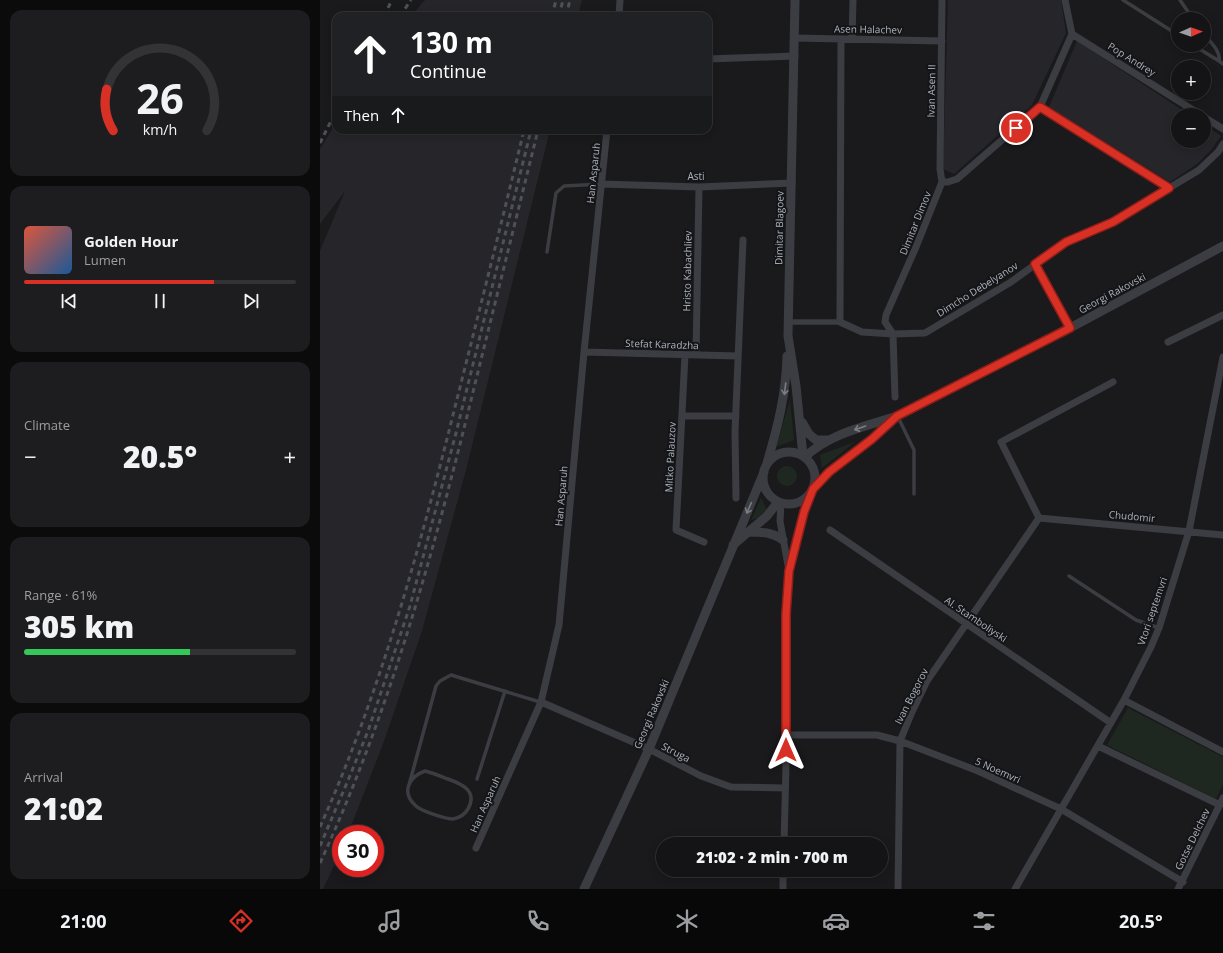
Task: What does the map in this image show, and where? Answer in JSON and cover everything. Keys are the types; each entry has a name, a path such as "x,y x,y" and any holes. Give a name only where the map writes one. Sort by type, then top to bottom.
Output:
{"street":[{"path":"619,12 620,0"},
{"name":"Dimitar Blagoev","path":"795,0 788,336 796,386 804,457"},
{"path":"852,39 853,0"},
{"name":"Ivan Asen II","path":"942,0 940,169 942,182"},
{"path":"1065,0 1072,34"},
{"name":"Dimitar Dimov","path":"893,334 885,322 886,315 916,247 942,182 957,180 1040,107 1072,34"},
{"name":"Pop Andrey","path":"1072,34 1190,108"},
{"name":"Asen Halachev","path":"795,38 942,41"},
{"path":"788,322 840,322 841,39"},
{"path":"712,59 795,56"},
{"path":"1040,107 1169,188"},
{"path":"1211,121 1223,129"},
{"name":"Han Asparuh","path":"476,848 541,702 559,625 584,352 607,134"},
{"name":"Dimcho Debelyanov","path":"840,322 862,332 893,334 925,333 1011,282 1066,242 1113,222 1199,170 1218,152 1223,144"},
{"name":"Asti","path":"601,184 699,187 792,183"},
{"name":"Hristo Kabachliev","path":"696,355 699,187"},
{"path":"736,498 736,416 743,240"},
{"name":"Georgi Rakovski","path":"811,492 829,472 872,439 897,416 1070,328 1223,246"},
{"path":"1168,342 1223,315"},
{"path":"893,334 895,397"},
{"name":"Georgi Rakovski","path":"584,889 649,749 765,469 783,402 788,336"},
{"name":"Stefat Karadzha","path":"584,352 738,356"},
{"name":"Mitko Palauzov","path":"685,355 676,530 704,542"},
{"name":"Vtori septemvri","path":"1016,889 1124,700 1159,628 1189,531 1223,357"},
{"path":"1039,518 1001,442 1113,382"},
{"path":"682,416 736,416"},
{"path":"804,457 829,440 897,416"},
{"path":"800,418 809,434 816,440 829,440"},
{"path":"784,837 786,614 789,571 804,512 815,484 812,466 804,457 795,453 782,454 771,460 765,469 764,486 767,493 772,499 780,503 789,505 797,504 804,500 811,492"},
{"path":"780,503 780,521 789,571"},
{"name":"Georgi Rakovski","path":"732,546 780,503"},
{"name":"Chudomir","path":"1039,518 1223,534"},
{"name":"Ivan Bogorov","path":"898,889 900,741 927,681 1039,518"},
{"name":"Al. Stamboliyski","path":"830,530 1111,723"},
{"path":"749,532 765,532 783,540"},
{"path":"1124,700 1223,752"},
{"name":"Struga","path":"541,702 649,749 701,776 731,787 785,788"},
{"name":"5 Noemvri","path":"786,735 877,735 900,741 978,771 1061,809 1183,882"},
{"path":"1098,746 1220,805"},
{"name":"Gotse Delchev","path":"1178,889 1183,882 1223,798"},
{"path":"783,877 783,889"}],"lane":[{"path":"1123,0 1171,31"},
{"path":"1180,0 1188,12"},
{"path":"1211,43 1220,57 1219,61"},
{"path":"1204,52 1223,64"},
{"path":"547,252 556,193 564,186 601,184"},
{"path":"1035,264 1070,328"},
{"path":"897,416 914,450 914,494"},
{"path":"1069,576 1136,620 1159,628"},
{"path":"408,785 412,778 418,774 425,771 431,773 464,785 469,791 471,798 470,806 461,817 454,819 446,818 418,808 410,799 408,792 408,785 436,686 440,681 451,675 541,702"},
{"path":"477,778 505,691"}],"shaded area":[{"path":"425,0 582,0 579,12 414,12"},
{"path":"948,0 1061,0 1066,33 1032,105 954,174 943,169"},
{"path":"1077,41 1179,108 1171,108 1171,148 1211,148 1211,129 1221,136 1211,150 1197,164 1170,182 1049,107"},
{"path":"332,130 332,134 549,134 466,470 422,631 383,744 352,825 332,825 332,870 323,889 320,889 320,251 345,191 320,224 320,149"},
{"path":"790,400 794,440 776,447"},
{"path":"855,442 822,468 820,455"},
{"path":"787,466 794,469 797,476 794,483 787,486 780,483 777,476 780,469"},
{"path":"761,498 767,510 758,518 751,520"},
{"path":"1128,708 1223,757 1223,784 1216,799 1107,745"}],"railway":[{"path":"386,12 392,0"},
{"path":"403,12 411,0"},
{"path":"553,12 556,0"},
{"path":"560,12 563,0"},
{"path":"567,12 570,0"},
{"path":"320,143 332,119"},
{"path":"320,827 362,724 413,565 442,457 523,134"},
{"path":"320,846 368,731 410,606 456,433 530,134"},
{"path":"320,863 369,746 390,687 427,567 460,445 537,134"}],"route":[{"path":"786,750 786,614 789,571 806,504 813,489 822,478 872,439 897,416 1070,328 1035,264 1066,242 1113,222 1169,188 1040,107 1016,128"}]}
